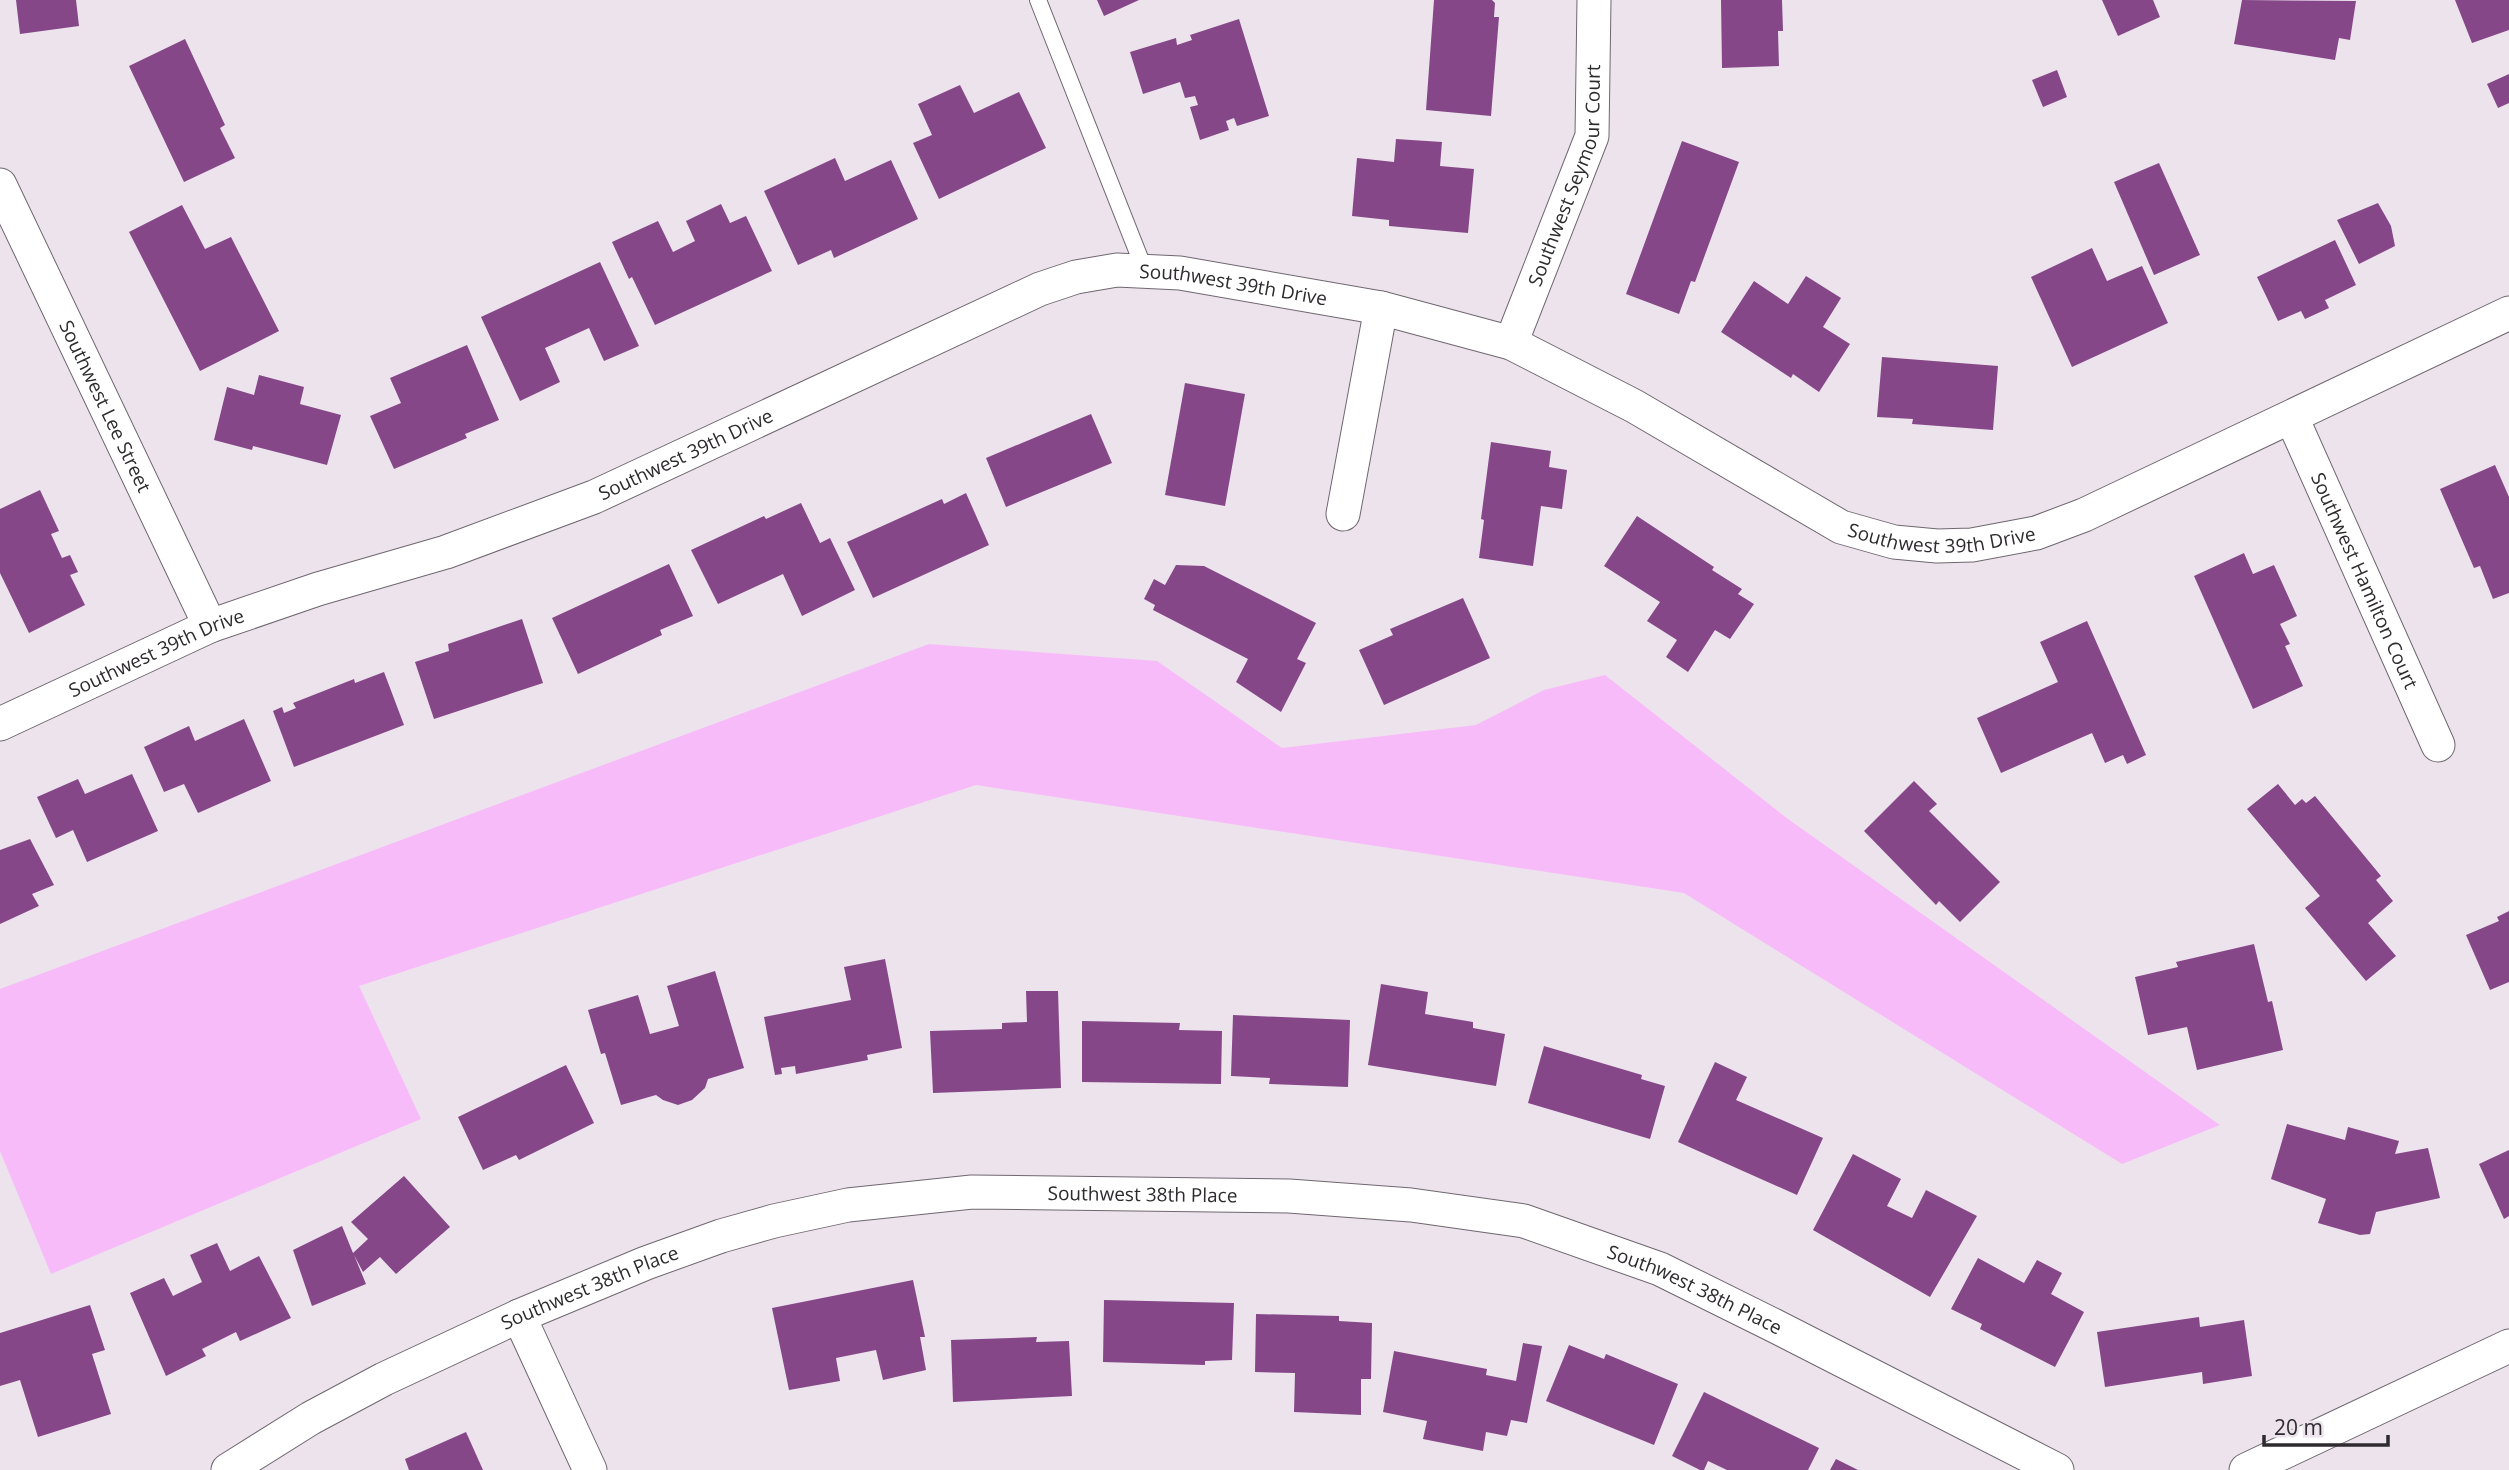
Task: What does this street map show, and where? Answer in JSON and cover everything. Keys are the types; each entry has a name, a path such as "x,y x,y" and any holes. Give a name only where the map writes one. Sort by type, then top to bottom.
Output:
{"street":[{"name":"Southwest Seymour Court","path":"1511,343 1592,136 1594,0"},
{"name":"Southwest Lee Street","path":"0,185 210,626"},
{"name":"Southwest 39th Drive","path":"0,724 210,626 318,589 446,552 594,497 1040,289 1076,277 1117,270 1180,274 1381,308 1511,343 1634,406 1840,527 1894,542 1937,546 1972,545 2036,533 2084,515 2509,313"},
{"path":"1343,514 1381,308"},
{"name":"Southwest Hamilton Court","path":"2292,418 2438,745"},
{"name":"Southwest 38th Place","path":"228,1470 310,1418 384,1379 519,1316 646,1263 721,1236 774,1221 848,1205 972,1192 1289,1196 1411,1205 1524,1222 1660,1269 2056,1470"},
{"path":"519,1316 590,1470"},
{"path":"2246,1470 2509,1346"}],"lane":[{"path":"1038,0 1145,271"}],"shaded area":[{"path":"929,644 1157,661 1282,748 1476,725 1544,690 1605,675 1788,819 2220,1125 2122,1164 1684,893 976,785 359,986 421,1119 51,1274 0,1151 0,989"}],"building":[{"path":"16,0 76,0 79,26 20,34"},
{"path":"1097,0 1139,0 1104,16"},
{"path":"1434,0 1492,0 1495,3 1494,17 1499,17 1491,116 1426,110"},
{"path":"1721,0 1782,0 1783,31 1778,31 1779,66 1722,68"},
{"path":"2102,0 2153,0 2160,17 2118,36"},
{"path":"2242,0 2356,1 2350,40 2339,38 2335,60 2234,44"},
{"path":"2455,0 2509,0 2509,30 2472,43"},
{"path":"1239,19 1269,116 1237,126 1234,118 1226,121 1229,130 1200,140 1190,107 1198,105 1195,96 1185,98 1180,82 1143,94 1130,52 1176,38 1177,45 1192,40 1190,35"},
{"path":"185,39 225,125 220,128 235,158 184,182 129,66"},
{"path":"2057,70 2067,97 2043,107 2032,80"},
{"path":"2509,74 2509,103 2498,108 2487,84"},
{"path":"960,85 974,113 1019,92 1046,148 939,199 913,143 932,135 918,104"},
{"path":"1396,139 1442,142 1440,166 1474,169 1468,233 1389,226 1389,220 1352,216 1357,158 1394,162"},
{"path":"1682,141 1739,162 1695,282 1691,281 1679,314 1626,294"},
{"path":"835,158 845,181 891,160 918,219 834,258 831,250 798,265 764,191"},
{"path":"2159,163 2200,255 2154,275 2114,182"},
{"path":"2378,203 2391,226 2395,246 2359,264 2337,220"},
{"path":"721,204 730,223 746,216 772,271 655,325 612,242 658,221 673,252 695,241 686,221"},
{"path":"182,205 205,249 231,237 279,331 200,371 129,232"},
{"path":"2335,240 2356,285 2325,300 2329,308 2305,319 2301,311 2278,321 2257,277"},
{"path":"2092,248 2107,281 2142,266 2168,323 2072,367 2031,277"},
{"path":"600,262 639,346 604,361 589,328 545,348 560,382 520,401 481,317"},
{"path":"1806,276 1841,298 1823,327 1850,344 1819,392 1793,374 1791,378 1721,332 1754,281 1788,304"},
{"path":"467,345 499,420 465,434 467,438 394,469 370,416 401,403 390,378"},
{"path":"1882,357 1998,366 1993,430 1912,424 1913,419 1877,417"},
{"path":"259,375 304,387 300,404 341,415 327,465 253,446 252,450 214,440 227,387 254,395"},
{"path":"1185,383 1245,394 1225,506 1165,495"},
{"path":"1091,414 1112,463 1006,507 986,458"},
{"path":"1491,442 1551,451 1549,467 1567,470 1562,509 1541,506 1533,566 1479,558"},
{"path":"2495,465 2509,497 2509,593 2493,599 2480,566 2474,568 2440,489"},
{"path":"40,490 59,531 51,534 62,558 70,555 78,572 70,575 85,605 29,633 0,573 0,509"},
{"path":"966,493 989,545 873,598 847,542 942,499 944,504"},
{"path":"801,503 820,543 830,538 855,590 802,616 783,574 718,604 691,550 764,516 766,519"},
{"path":"1637,516 1714,567 1712,570 1742,589 1738,594 1754,604 1730,639 1715,630 1688,672 1666,657 1677,640 1647,621 1660,602 1604,566"},
{"path":"2244,553 2253,574 2274,565 2297,616 2280,624 2290,644 2285,646 2303,686 2253,709 2194,576"},
{"path":"669,564 693,616 660,630 662,635 578,674 552,618"},
{"path":"1176,565 1204,566 1316,623 1297,659 1306,663 1281,712 1236,682 1248,659 1153,610 1155,605 1144,599 1154,579 1165,585"},
{"path":"1463,598 1490,658 1384,705 1359,650 1393,635 1390,629"},
{"path":"522,619 543,683 434,719 415,662 449,651 448,644"},
{"path":"2087,621 2146,755 2127,764 2123,755 2105,763 2092,733 2001,773 1977,718 2058,682 2040,642"},
{"path":"384,672 404,725 294,767 273,711 282,707 284,713 296,708 293,703 354,679 355,683"},
{"path":"244,719 271,781 198,813 184,784 164,792 144,747 189,726 195,741"},
{"path":"132,774 158,831 87,862 73,830 56,838 37,797 78,779 85,794"},
{"path":"1914,781 1937,804 1929,811 2000,882 1960,922 1939,901 1936,905 1864,831"},
{"path":"2278,784 2295,805 2302,799 2306,803 2315,796 2381,876 2376,880 2393,901 2368,923 2396,956 2366,981 2305,908 2320,896 2247,809"},
{"path":"30,839 54,885 32,894 39,906 0,924 0,850"},
{"path":"2509,911 2509,982 2490,990 2466,935 2499,921 2497,917"},
{"path":"2254,944 2268,1002 2272,1001 2283,1050 2197,1070 2187,1027 2148,1035 2135,977 2178,967 2176,962"},
{"path":"885,959 902,1048 867,1055 868,1060 796,1074 795,1066 781,1068 782,1074 775,1075 764,1017 851,1000 844,967"},
{"path":"715,971 744,1068 708,1079 705,1088 692,1100 678,1105 656,1095 621,1105 605,1053 601,1054 588,1010 638,995 650,1034 679,1026 667,986"},
{"path":"1381,984 1428,992 1425,1014 1473,1022 1473,1028 1505,1034 1496,1086 1368,1065"},
{"path":"1026,991 1058,991 1061,1088 933,1093 930,1031 1002,1029 1002,1023 1027,1022"},
{"path":"1233,1015 1350,1020 1348,1087 1269,1084 1270,1078 1231,1076"},
{"path":"1082,1021 1180,1023 1179,1030 1222,1031 1221,1084 1082,1082"},
{"path":"1544,1046 1642,1075 1641,1079 1665,1086 1650,1139 1528,1103"},
{"path":"1715,1062 1747,1077 1736,1100 1823,1138 1797,1195 1678,1142"},
{"path":"566,1065 594,1123 519,1160 516,1155 483,1170 458,1117"},
{"path":"2287,1124 2345,1140 2348,1127 2399,1141 2395,1154 2428,1148 2440,1198 2376,1212 2370,1234 2360,1235 2318,1223 2326,1199 2271,1179"},
{"path":"2509,1150 2509,1216 2504,1219 2479,1164"},
{"path":"1853,1154 1901,1179 1887,1206 1912,1218 1926,1190 1977,1216 1930,1297 1813,1230"},
{"path":"404,1176 450,1227 396,1274 380,1257 363,1272 354,1255 366,1284 312,1306 293,1250 342,1226 353,1253 368,1239 351,1222"},
{"path":"217,1243 230,1271 259,1256 291,1318 240,1341 236,1332 202,1349 206,1356 166,1376 130,1293 164,1278 173,1296 202,1282 190,1255"},
{"path":"1978,1258 2024,1283 2037,1260 2062,1273 2051,1294 2084,1312 2055,1367 1980,1329 1982,1324 1951,1309"},
{"path":"913,1280 925,1337 920,1337 926,1370 883,1380 876,1350 836,1358 840,1381 789,1390 772,1308"},
{"path":"1104,1300 1234,1303 1232,1360 1205,1361 1205,1365 1103,1362"},
{"path":"90,1305 105,1350 92,1354 111,1414 38,1437 20,1380 0,1386 0,1333"},
{"path":"1256,1314 1339,1316 1339,1321 1372,1323 1371,1379 1361,1379 1361,1415 1294,1412 1295,1373 1255,1372"},
{"path":"2199,1317 2200,1327 2244,1320 2252,1376 2203,1384 2202,1372 2105,1387 2097,1332"},
{"path":"1037,1337 1036,1342 1069,1341 1072,1396 953,1402 951,1340"},
{"path":"1523,1343 1542,1346 1527,1423 1511,1420 1507,1436 1486,1432 1483,1451 1423,1439 1427,1421 1383,1412 1394,1351 1487,1369 1486,1375 1516,1381"},
{"path":"1569,1345 1604,1359 1606,1354 1678,1384 1654,1445 1546,1401"},
{"path":"1704,1392 1819,1448 1808,1470 1727,1470 1708,1461 1704,1470 1700,1470 1672,1456"},
{"path":"466,1432 483,1470 409,1470 405,1459"},
{"path":"1836,1459 1858,1470 1830,1470"}]}
